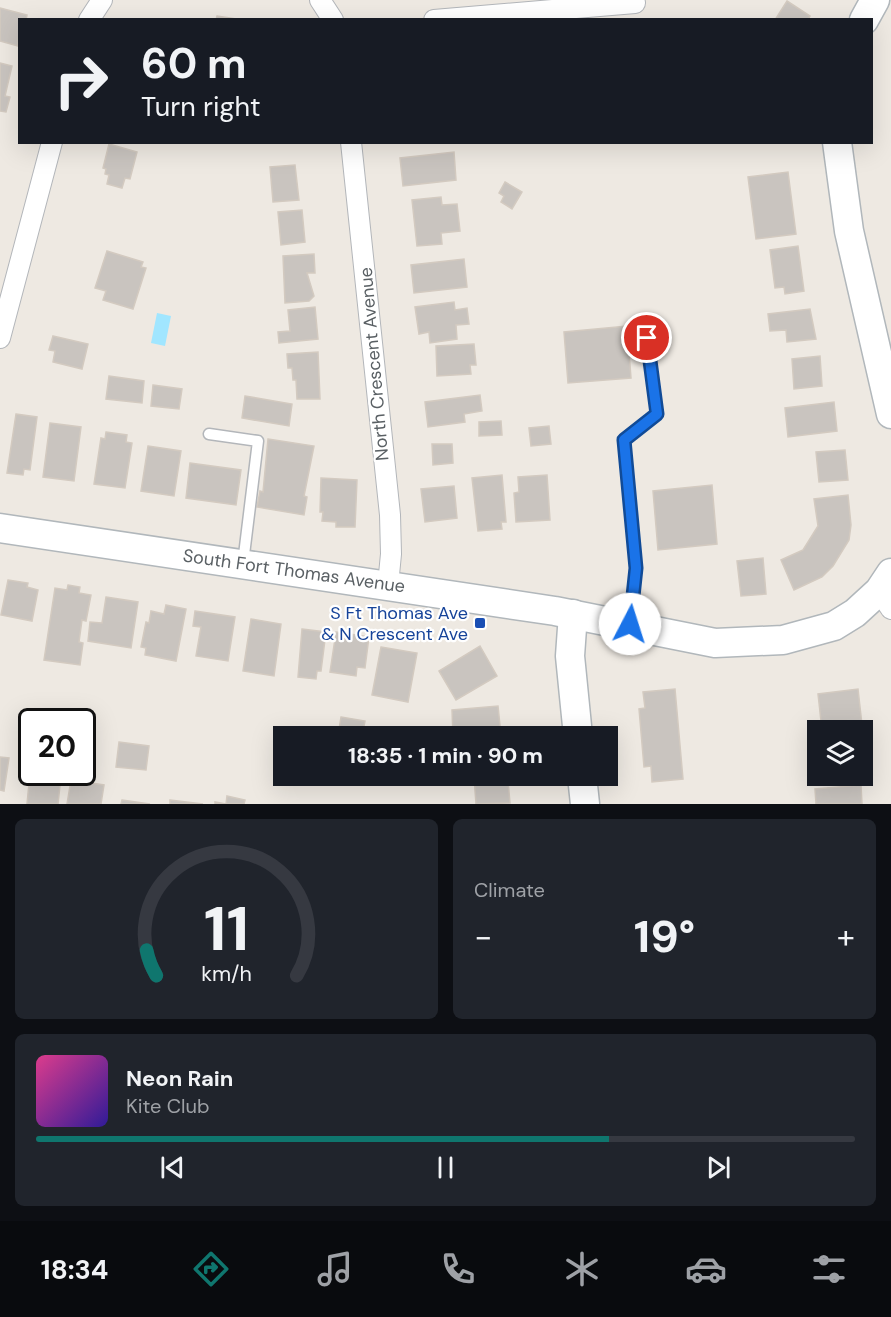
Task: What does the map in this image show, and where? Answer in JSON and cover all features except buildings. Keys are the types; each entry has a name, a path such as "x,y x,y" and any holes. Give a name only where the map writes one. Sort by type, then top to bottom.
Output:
{"main road":[{"path":"865,18 875,0"},
{"path":"837,144 849,231 891,414"},
{"name":"South Fort Thomas Avenue","path":"0,528 573,614 715,643 783,640 834,626 887,591"},
{"path":"573,614 570,656 577,726"},
{"path":"583,786 585,804"}],"street":[{"path":"90,18 102,0"},
{"path":"320,0 332,18"},
{"path":"458,18 635,3"},
{"path":"0,338 51,144"},
{"name":"North Crescent Avenue","path":"351,144 390,515 391,554 388,585"}],"lane":[{"path":"630,624 636,568 624,440 657,414 647,338"},
{"path":"209,434 258,441 243,563"}],"water":[{"path":"157,313 171,316 165,346 151,343"}],"place":[{"name":"S Ft Thomas Ave & N Crescent Ave","path":"480,623"}],"route":[{"path":"630,624 636,568 624,440 657,414 647,338"}]}
